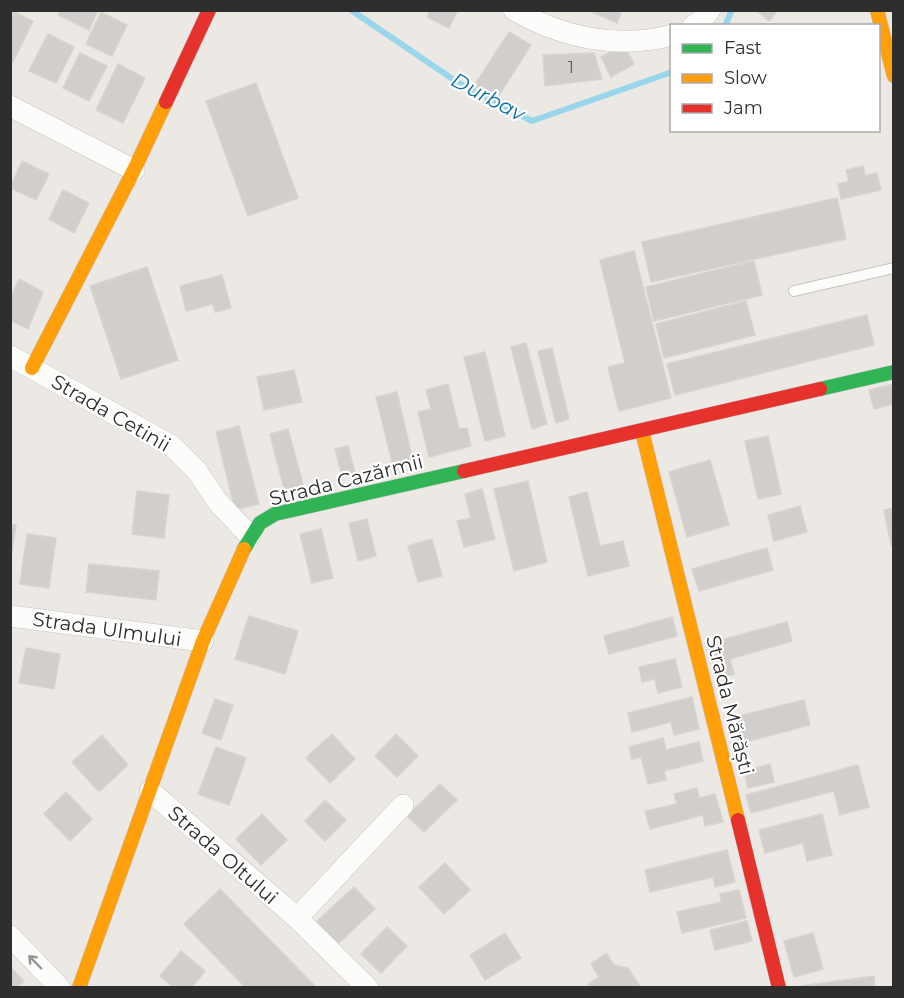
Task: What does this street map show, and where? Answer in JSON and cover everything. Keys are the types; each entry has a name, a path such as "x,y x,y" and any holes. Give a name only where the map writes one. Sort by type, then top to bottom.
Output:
{"street":[{"path":"32,368 134,170 209,10"},
{"path":"514,10 563,34 619,41 651,41 670,36"},
{"path":"696,24 710,10"},
{"path":"877,10 889,37 894,76"},
{"path":"10,106 134,170"},
{"name":"Strada Cetinii","path":"10,356 172,446 197,471 227,513 250,536"},
{"name":"Strada Cazărmii","path":"79,987 203,641 250,536 260,524 275,514 894,372"},
{"name":"Strada Mărăști","path":"642,431 779,987"},
{"name":"Strada Ulmului","path":"10,616 203,641"},
{"name":"Strada Oltului","path":"150,791 297,918 368,987"},
{"name":"Strada Oltului","path":"297,918 403,805"},
{"path":"10,936 60,987"}],"lane":[{"path":"794,291 894,268"}],"building":[{"path":"60,10 98,10 89,30 58,15"},
{"path":"430,10 458,10 449,28 427,17"},
{"path":"588,10 622,10 617,23"},
{"path":"756,10 778,10 769,21"},
{"path":"14,12 33,21 13,62 10,61 10,20"},
{"path":"101,12 127,25 112,56 86,44"},
{"path":"509,32 531,45 496,100 474,86"},
{"path":"48,34 74,47 56,83 29,71"},
{"path":"624,45 634,64 611,77 601,57"},
{"path":"80,53 107,66 89,101 63,88"},
{"path":"594,53 602,79 545,86 543,55"},
{"path":"118,64 145,78 123,123 96,110"},
{"path":"256,83 298,198 248,216 206,101"},
{"path":"22,161 49,174 36,200 10,188"},
{"path":"863,166 865,176 877,173 881,190 841,199 838,184 849,181 846,170"},
{"path":"63,190 89,203 74,233 49,219"},
{"path":"837,198 846,239 651,282 642,242"},
{"path":"634,251 671,398 619,411 608,367 625,363 600,260"},
{"path":"754,261 762,295 654,321 646,287"},
{"path":"147,267 178,360 121,379 90,286"},
{"path":"222,275 231,308 215,312 213,304 186,311 180,286"},
{"path":"19,279 43,292 28,329 10,320 10,299"},
{"path":"746,301 755,335 664,358 656,324"},
{"path":"867,315 874,345 675,395 667,364"},
{"path":"526,343 547,424 532,429 511,347"},
{"path":"552,348 569,419 556,423 538,351"},
{"path":"485,352 505,436 485,441 464,357"},
{"path":"294,370 302,402 264,410 257,377"},
{"path":"448,384 459,429 467,428 471,446 429,457 418,412 431,409 426,390"},
{"path":"894,384 894,404 874,409 869,390"},
{"path":"397,392 413,461 393,466 376,397"},
{"path":"239,426 259,504 235,510 216,432"},
{"path":"288,429 304,488 285,493 270,434"},
{"path":"768,436 781,494 758,499 745,441"},
{"path":"348,446 355,473 342,476 335,449"},
{"path":"710,460 729,525 687,537 669,472"},
{"path":"528,481 547,562 514,571 494,489"},
{"path":"482,489 495,539 464,547 457,521 471,518 465,494"},
{"path":"137,491 169,495 164,538 132,534"},
{"path":"587,492 600,546 623,541 629,566 588,576 569,497"},
{"path":"800,506 807,532 774,541 768,515"},
{"path":"894,508 894,544 891,545 884,510"},
{"path":"367,519 376,556 358,561 349,523"},
{"path":"10,524 16,525 10,565"},
{"path":"321,529 333,578 312,583 300,534"},
{"path":"27,534 56,538 49,588 20,584"},
{"path":"432,539 442,576 418,582 408,546"},
{"path":"767,548 773,570 699,591 692,569"},
{"path":"89,564 159,571 156,600 86,592"},
{"path":"249,616 298,631 285,674 235,659"},
{"path":"672,617 677,636 609,654 604,636"},
{"path":"787,622 792,641 730,659 734,674 717,679 707,644"},
{"path":"26,648 60,654 54,689 19,683"},
{"path":"675,659 682,687 658,693 655,679 642,682 639,667"},
{"path":"692,697 699,729 674,735 671,722 632,732 628,713"},
{"path":"215,699 233,705 221,740 202,733"},
{"path":"804,700 810,725 738,744 731,718"},
{"path":"332,734 355,759 330,783 306,758"},
{"path":"396,734 418,756 397,777 375,756"},
{"path":"102,735 128,765 99,792 72,762"},
{"path":"663,738 666,750 699,742 703,761 664,771 666,780 648,784 641,757 632,759 629,747"},
{"path":"216,747 246,758 229,805 198,794"},
{"path":"770,764 774,782 748,788 744,771"},
{"path":"858,765 869,807 840,815 834,791 751,813 746,795"},
{"path":"440,784 457,800 424,832 407,816"},
{"path":"697,788 699,798 715,794 723,822 705,826 703,815 650,829 645,811 677,804 674,794"},
{"path":"66,792 92,819 70,841 44,814"},
{"path":"325,800 346,820 325,841 305,821"},
{"path":"262,814 287,840 261,865 236,839"},
{"path":"822,814 832,855 807,861 803,843 765,853 759,830"},
{"path":"727,850 735,882 715,887 713,877 650,892 645,870"},
{"path":"445,863 470,890 444,914 419,887"},
{"path":"354,887 375,909 338,944 316,922"},
{"path":"220,889 317,988 246,988 184,924"},
{"path":"739,890 746,918 682,933 677,912 721,902 720,894"},
{"path":"747,921 752,941 715,950 710,930"},
{"path":"387,927 407,946 381,973 361,954"},
{"path":"505,933 521,958 485,980 470,955"},
{"path":"813,933 823,969 794,977 784,941"},
{"path":"181,951 205,971 191,988 174,988 160,976"},
{"path":"606,953 614,965 628,968 641,988 590,988 588,984 599,977 591,964"},
{"path":"10,967 24,981 17,988 10,988"},
{"path":"874,976 875,988 800,986"}],"waterway":[{"name":"Durbav","path":"351,10 457,82 532,121 670,73"},
{"name":"Durbav","path":"726,24 732,10"}],"traffic: fast":[{"path":"820,389 894,372"},
{"path":"244,549 260,523 275,514 464,471"}],"traffic: slow":[{"path":"877,10 894,76"},
{"path":"32,368 134,170 166,102"},
{"path":"642,431 738,820"},
{"path":"79,988 203,641 244,549"}],"traffic: jam":[{"path":"166,102 209,10"},
{"path":"464,471 820,389"},
{"path":"738,820 779,988"}]}
